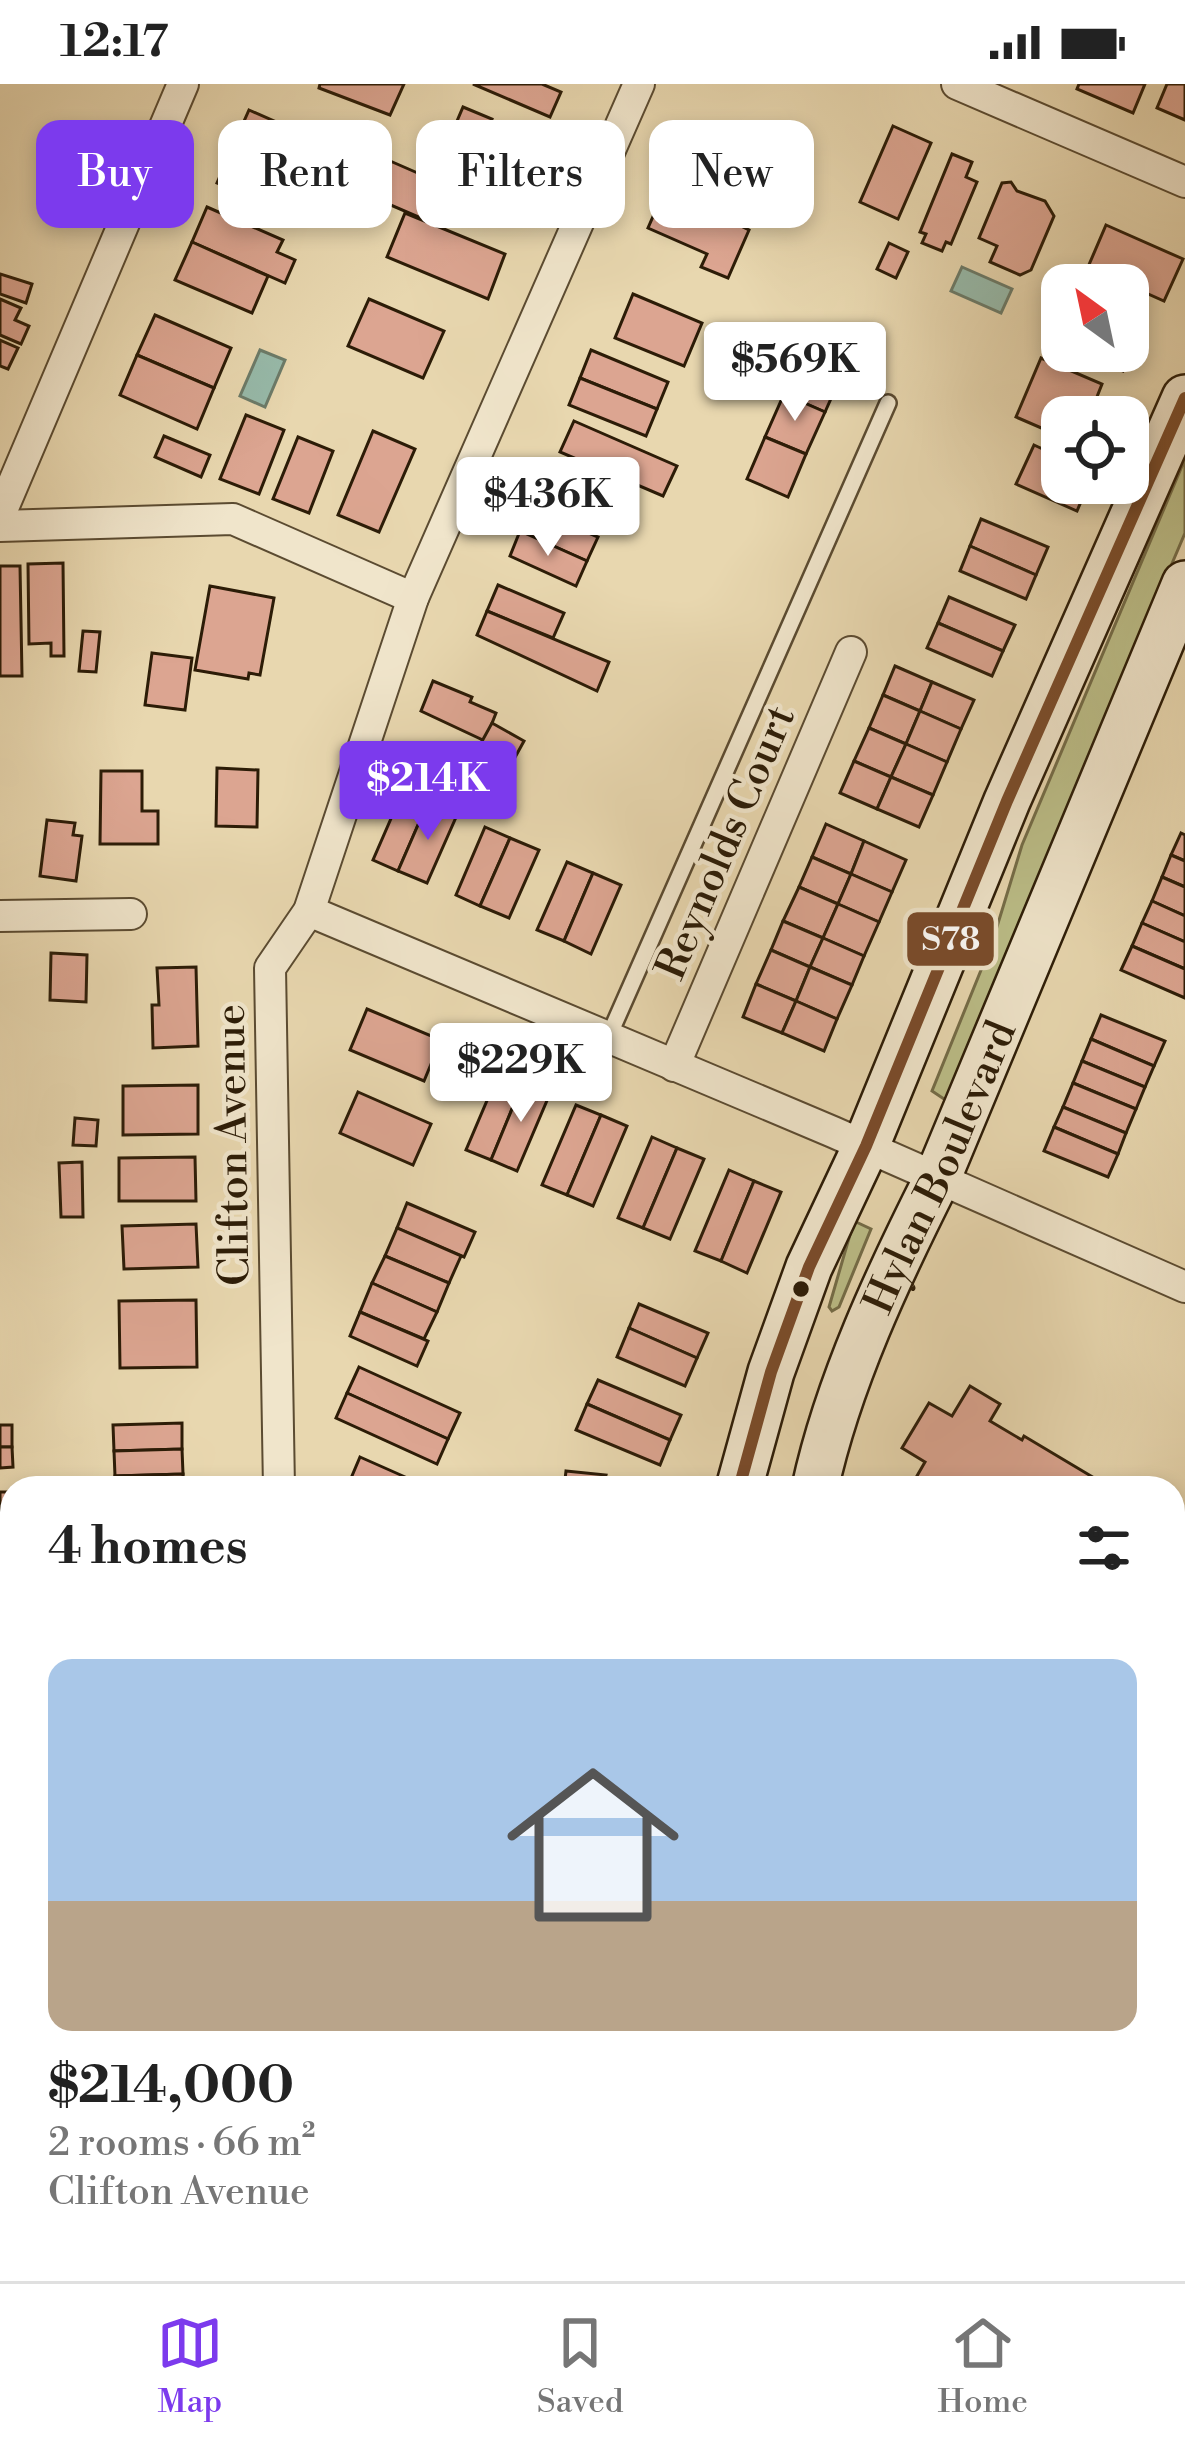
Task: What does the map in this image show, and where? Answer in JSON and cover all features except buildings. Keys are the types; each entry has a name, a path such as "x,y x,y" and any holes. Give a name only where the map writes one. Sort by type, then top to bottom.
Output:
{"main road":[{"name":"Hylan Boulevard","path":"742,1476 771,1372 809,1267 866,1147 1007,802 1185,398"},
{"name":"Hylan Boulevard","path":"819,1476 884,1289 938,1177 1185,584"}],"street":[{"path":"0,515 182,84"},
{"name":"Clifton Avenue","path":"279,1476 270,968 309,911 413,598 639,84"},
{"path":"957,84 1185,182"},
{"path":"0,526 233,519 413,598"},
{"name":"Reynolds Court","path":"674,1066 851,652"},
{"path":"309,911 938,1177 1185,1288"},
{"path":"0,916 130,914"}],"lane":[{"path":"608,1038 888,403"}],"green space":[{"path":"1185,459 1185,533 1054,840 1008,963 951,1095 944,1099 932,1091 992,943 1022,845"},
{"path":"854,1221 871,1229 839,1307 832,1311 829,1307"}],"shaded area":[{"path":"962,267 1012,289 1001,313 951,291"},
{"path":"260,350 285,360 265,407 240,396"}],"transit line":[{"name":"S78","path":"742,1476 771,1372 809,1267 866,1146 1007,801 1185,398"}]}
